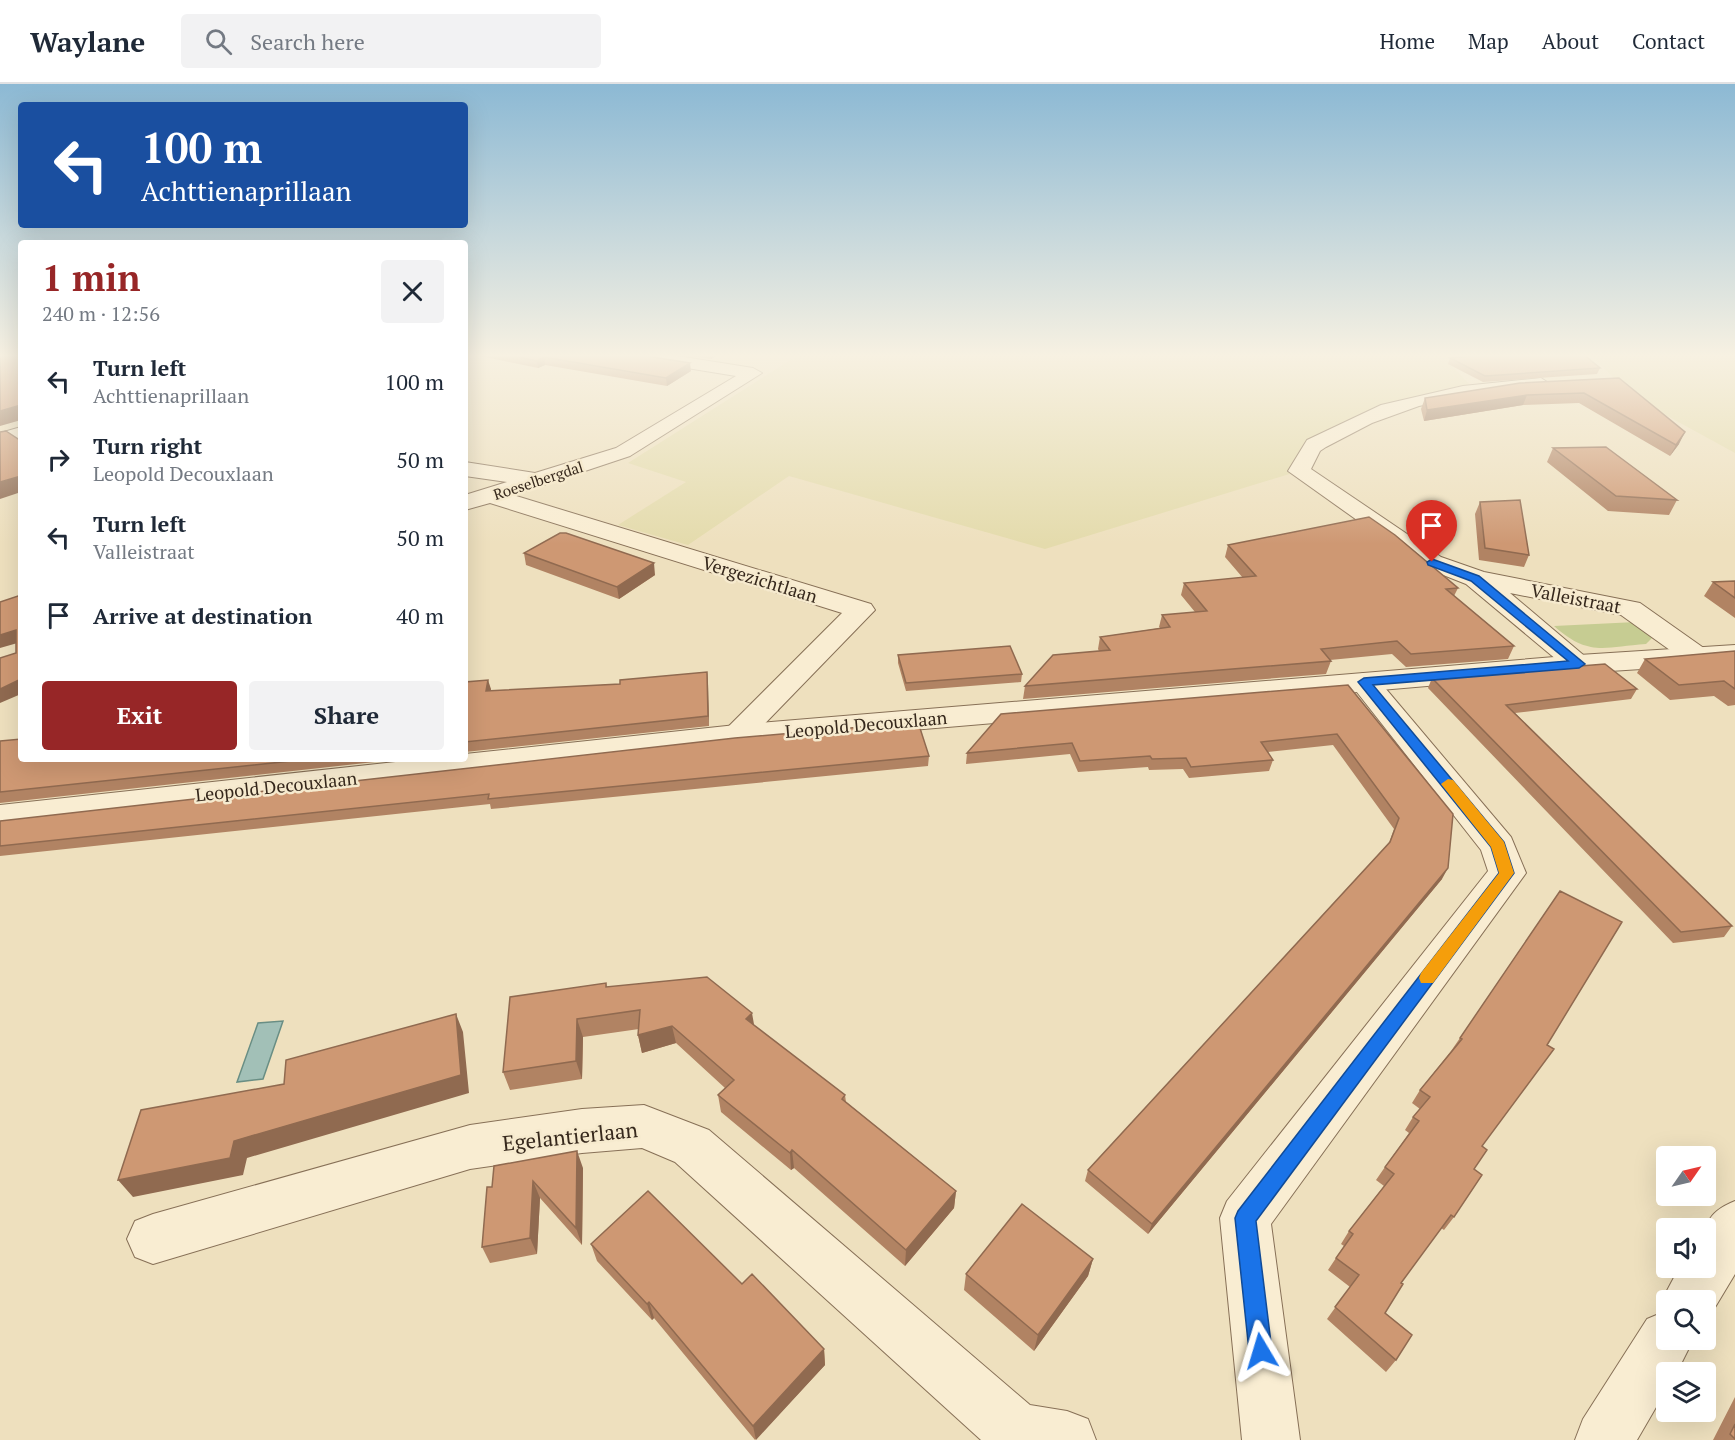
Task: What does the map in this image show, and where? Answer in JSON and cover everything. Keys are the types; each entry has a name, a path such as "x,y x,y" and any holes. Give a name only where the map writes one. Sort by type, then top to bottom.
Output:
{"street":[{"name":"Roeselbergdal","path":"477,499 623,452 680,417"},
{"name":"Valleistraat","path":"1370,417 1312,447 1299,471 1432,562 1475,578 1630,609 1698,657"},
{"path":"0,440 18,434"},
{"path":"468,469 538,480"},
{"name":"Vergezichtlaan","path":"477,499 861,610 736,735"},
{"name":"Valleistraat","path":"1475,578 1579,664"},
{"name":"Leopold Decouxlaan","path":"0,817 736,735 1579,664 1735,654"},
{"path":"1271,1440 1245,1218 1507,873 1498,846 1364,682"},
{"name":"Egelantierlaan","path":"153,1239 470,1147 582,1131 644,1126 692,1146 1017,1433 1067,1440"},
{"path":"1695,1290 1735,1226"},
{"path":"1604,1440 1659,1350"}],"shaded area":[{"path":"700,417 1381,417 1312,447 1299,471 1045,549 789,476 688,545 618,525 686,482 628,463"},
{"path":"1670,417 1735,417 1735,453"}],"green space":[{"path":"1636,622 1650,633 1652,638 1646,644 1607,648 1587,646 1577,642 1554,626"}],"water":[{"path":"283,1021 263,1079 237,1082 258,1023"}],"building":[{"path":"1627,417 1667,417 1685,432 1676,445"},
{"path":"6,431 18,439 18,477 0,482 0,432"},
{"path":"1606,447 1677,500 1616,496 1553,448"},
{"path":"1520,500 1529,555 1485,548 1480,502"},
{"path":"1369,517 1395,535 1458,588 1446,589 1514,646 1411,654 1397,641 1321,649 1331,661 1025,686 1053,655 1110,650 1100,637 1170,627 1162,615 1207,611 1184,583 1256,576 1228,545"},
{"path":"560,533 566,533 654,563 617,587 524,553"},
{"path":"1735,581 1735,598 1713,582"},
{"path":"18,596 18,680 0,689 0,658 16,653 16,630 0,635 0,602"},
{"path":"1010,646 1022,674 906,683 898,655"},
{"path":"1735,651 1735,689 1724,681 1679,685 1645,659"},
{"path":"1605,664 1637,689 1506,705 1732,926 1681,932 1432,678"},
{"path":"707,672 708,716 468,742 468,682 488,680 486,691 620,684 620,680"},
{"path":"1348,685 1453,814 1448,868 1152,1224 1088,1170 1390,842 1399,818 1337,734 1261,742 1273,760 1191,767 1186,758 1152,759 1150,756 1080,761 1072,743 967,753 1001,714"},
{"path":"918,722 929,756 488,799 489,794 0,846 0,821 735,738"},
{"path":"18,739 18,762 282,762 0,792 0,741"},
{"path":"1560,891 1622,922 1547,1045 1554,1049 1482,1146 1487,1150 1474,1169 1482,1175 1454,1217 1451,1215 1401,1283 1403,1284 1385,1313 1412,1335 1396,1360 1335,1307 1359,1275 1336,1258 1353,1234 1349,1231 1394,1174 1385,1167 1419,1121 1413,1117 1430,1097 1420,1090 1462,1039 1460,1038"},
{"path":"707,977 752,1013 746,1019 845,1095 842,1099 956,1191 906,1250 792,1150 790,1153 718,1095 734,1080 672,1026 638,1035 640,1010 577,1019 576,1061 503,1072 510,997 606,983 606,987"},
{"path":"456,1014 461,1075 234,1141 230,1158 118,1180 141,1110 284,1084 286,1060"},
{"path":"577,1151 576,1228 533,1181 530,1238 482,1247 487,1187 492,1187 494,1166"},
{"path":"648,1191 742,1284 752,1274 824,1349 753,1426 649,1302 647,1304 591,1244"},
{"path":"1022,1204 1093,1259 1038,1335 966,1274"},
{"path":"1735,1424 1735,1439 1730,1434"}],"slow traffic":[{"path":"1427,978 1507,873 1498,846 1448,784"}],"route":[{"path":"1261,1351 1245,1218 1507,873 1498,846 1364,682 1579,664 1475,578 1432,562"}]}
